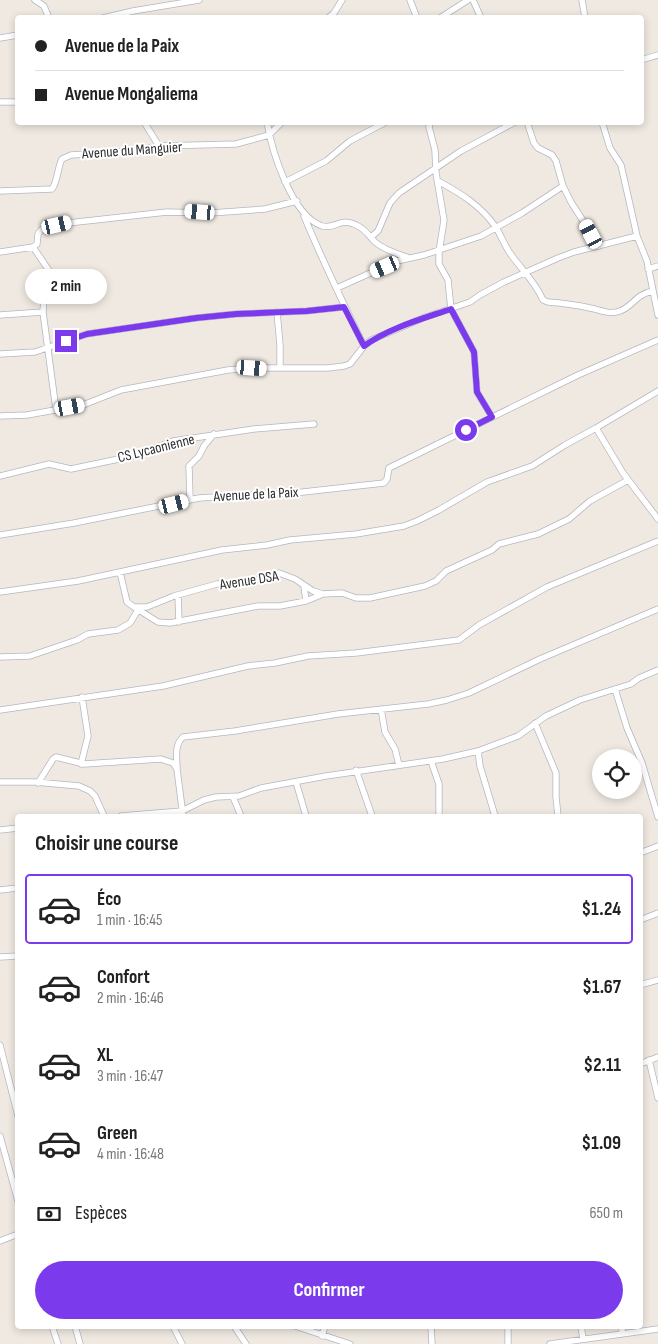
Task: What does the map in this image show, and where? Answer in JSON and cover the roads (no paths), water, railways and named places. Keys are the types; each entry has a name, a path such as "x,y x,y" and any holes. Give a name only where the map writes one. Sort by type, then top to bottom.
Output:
{"street":[{"path":"34,0 44,6 48,15"},
{"path":"114,15 133,10 199,0"},
{"path":"332,15 342,0"},
{"path":"410,0 416,15"},
{"path":"445,15 468,0"},
{"path":"474,0 480,15"},
{"path":"582,0 584,15"},
{"path":"0,38 15,36"},
{"path":"644,59 658,55"},
{"path":"0,102 15,102"},
{"path":"146,125 159,146"},
{"path":"267,125 274,152 291,194 304,215 344,307 364,346"},
{"name":"Avenue du Manguier","path":"0,191 52,190 62,159 71,155 122,152 159,146 236,144 269,135 279,125"},
{"path":"286,182 326,161 350,141 380,125"},
{"path":"429,125 435,150 444,220 439,264 448,280 451,309 474,352 477,392 492,417 578,375 658,340"},
{"path":"371,237 378,230 390,203 400,193 461,151 509,125"},
{"path":"528,125 534,143 538,148 552,155 556,161 563,186 571,202 600,246"},
{"path":"603,125 610,148 621,165 658,315"},
{"path":"438,181 472,201 485,213 511,255 527,273 543,300 611,313 627,308 644,293 653,291"},
{"path":"337,288 397,261 481,236 522,213 563,186"},
{"path":"0,252 33,247 37,244 38,234 41,230 68,222 167,212 211,213 265,209 297,201"},
{"path":"304,215 320,226 326,227 345,221 351,223 366,230 383,247 409,258"},
{"path":"0,416 27,415 82,405 121,390 192,376 235,370 344,366 354,360 371,340 470,302 504,282 565,256 637,236"},
{"path":"33,247 52,275 44,298 43,312 56,410"},
{"path":"648,269 658,266"},
{"path":"0,354 35,352 87,334 196,318 344,307"},
{"path":"0,315 43,312"},
{"path":"277,312 280,368"},
{"path":"0,592 78,581 222,550 267,545 290,540 356,534 404,526 439,510 487,482 532,466 658,391"},
{"name":"Avenue de la Paix","path":"0,535 214,496 303,492 384,483 391,467 492,417"},
{"name":"CS Lycaonienne","path":"0,476 49,464 71,469 133,456 174,441 214,434 314,424"},
{"path":"596,428 628,480 658,519"},
{"path":"190,500 189,466 199,456 204,446 214,434"},
{"name":"Avenue DSA","path":"136,608 147,607 178,595 217,584 253,581 279,573 294,579 313,591 323,594 342,593 356,598 425,586 436,581 446,571 492,550 499,544 538,534 564,522 578,514 590,502 628,480"},
{"path":"0,710 163,686 248,666 308,656 356,653 459,640 472,630 548,587 658,541"},
{"path":"120,572 127,602 158,622 179,622 258,606 280,606 306,601 323,594"},
{"path":"304,586 306,601"},
{"path":"178,595 179,622"},
{"path":"0,657 30,656 77,640 88,634 118,630 130,623 136,608"},
{"path":"658,610 540,660 469,694 428,704 338,714 235,731 184,737 178,744 177,769 183,814 204,800 216,797 233,797 262,788 356,770 400,765 478,751 511,739 546,716 580,700 631,684 658,670"},
{"path":"614,689 627,728 642,763 657,813"},
{"path":"81,764 88,736 82,698"},
{"path":"381,709 385,732 395,749 400,765"},
{"path":"535,724 556,773 558,814"},
{"path":"478,751 480,766 494,814"},
{"path":"38,783 56,757 81,764 161,759 169,761 177,769"},
{"path":"431,760 439,784 439,814"},
{"path":"356,770 371,814"},
{"path":"0,782 79,786 90,791 95,796 103,814"},
{"path":"296,782 305,814"},
{"path":"233,797 240,814"},
{"path":"0,830 15,828"},
{"path":"643,852 658,846"},
{"path":"0,890 15,888"},
{"path":"643,919 658,913"},
{"path":"0,957 15,956"},
{"path":"643,983 658,980"},
{"path":"0,1045 15,1107"},
{"path":"643,1063 658,1057"},
{"path":"649,1060 658,1098"},
{"path":"0,1136 15,1191"},
{"path":"0,1241 15,1235"},
{"path":"53,1329 58,1344"},
{"path":"76,1329 80,1344"},
{"path":"174,1329 182,1344"},
{"path":"236,1329 246,1344"},
{"path":"303,1329 350,1344"},
{"path":"322,1336 324,1329"},
{"path":"431,1329 432,1344"},
{"path":"508,1329 508,1344"},
{"path":"581,1329 583,1339"},
{"path":"622,1329 622,1334"},
{"path":"550,1344 658,1329"}]}
